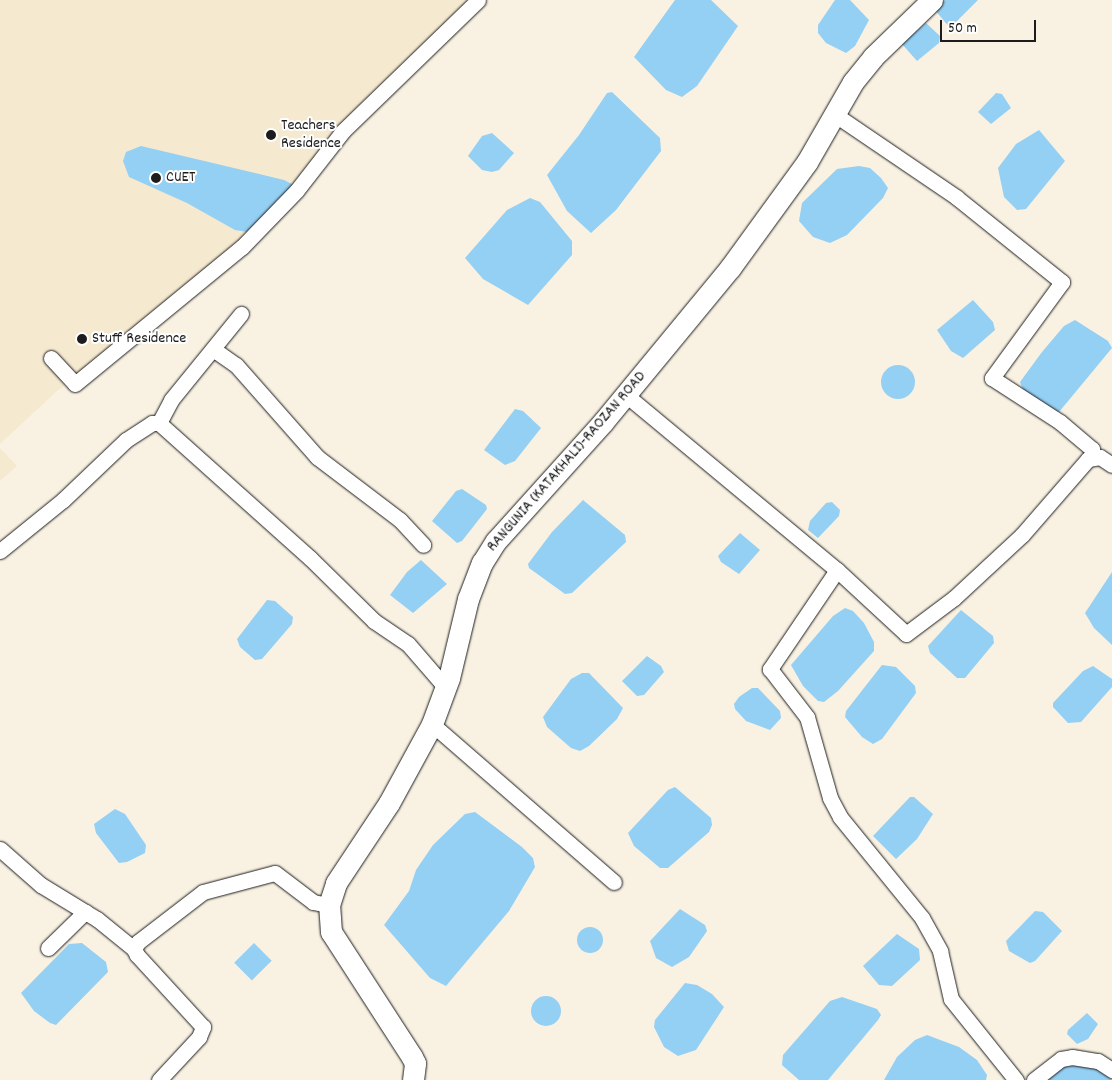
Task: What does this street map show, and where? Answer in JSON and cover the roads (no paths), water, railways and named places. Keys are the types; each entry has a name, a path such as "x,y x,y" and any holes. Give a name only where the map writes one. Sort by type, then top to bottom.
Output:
{"main road":[{"name":"RANGUNIA (KATAKHALI)-RAOZAN ROAD","path":"412,1080 415,1063 412,1056 331,932 329,906 336,883 389,803 432,724 446,688 474,582 496,541 626,395 730,268 807,162 853,82 873,57 932,0"}],"street":[{"path":"51,358 75,384 242,247 297,190 343,131 478,0"},
{"path":"834,114 956,197 1062,282 992,378 1060,422 1092,448 1094,457"},
{"path":"159,423 171,400 241,314"},
{"path":"212,349 236,365 317,456 400,520 423,545"},
{"path":"626,395 837,570 906,634 954,598 1022,535 1088,458 1100,457 1112,465"},
{"path":"0,551 63,500 126,440 152,423 159,423 310,558 374,621 408,644 446,688"},
{"path":"837,570 770,669 807,717 830,798 840,817 922,918 940,951 951,999 1016,1080"},
{"path":"432,724 614,882"},
{"path":"0,849 41,885 85,912 134,949 203,1026 199,1037 159,1080"},
{"path":"134,949 138,942 203,892 275,873 313,902 329,906"},
{"path":"48,948 85,912"},
{"path":"1034,1080 1061,1059 1072,1056 1098,1061 1112,1070"}],"water":[{"path":"675,0 711,0 738,26 697,86 682,97 666,90 634,57"},
{"path":"835,0 850,0 869,20 855,46 846,53 826,43 818,33 818,25"},
{"path":"945,0 978,0 950,28 935,10"},
{"path":"926,23 940,36 939,43 917,61 902,44"},
{"path":"612,92 660,138 661,151 616,210 591,233 567,211 547,175 579,135 607,93"},
{"path":"996,93 1002,94 1011,108 991,124 978,112"},
{"path":"1039,130 1065,161 1026,209 1017,210 1004,197 998,168 1016,144"},
{"path":"492,133 514,153 499,170 492,172 482,170 468,156 482,136"},
{"path":"141,146 284,180 294,185 247,232 235,230 187,203 129,177 123,161 126,152"},
{"path":"859,166 870,168 881,178 888,188 883,198 847,235 830,243 813,237 799,221 802,203 837,169"},
{"path":"530,198 540,202 572,241 572,255 528,305 483,279 465,258 507,210"},
{"path":"973,300 993,322 995,330 963,358 951,351 937,330"},
{"path":"1075,320 1108,341 1112,348 1059,412 1054,412 1024,393 1020,382 1064,326"},
{"path":"898,365 905,366 910,370 914,375 914,389 910,394 905,398 898,399 891,398 886,394 882,389 881,382 882,375 886,370 891,366"},
{"path":"515,409 523,411 541,428 515,461 505,465 484,450"},
{"path":"462,489 486,505 487,509 462,541 457,543 432,521 456,491"},
{"path":"583,500 625,535 626,542 572,593 565,594 529,568 528,564 552,532"},
{"path":"832,502 840,510 839,516 818,538 808,530 810,521 826,503"},
{"path":"740,533 760,550 739,574 721,562 718,556"},
{"path":"421,560 447,584 413,613 390,595 407,572"},
{"path":"1112,572 1112,645 1094,628 1085,613"},
{"path":"267,600 275,601 293,617 292,624 262,659 255,660 240,647 237,639"},
{"path":"845,608 853,611 864,623 874,642 874,651 838,691 824,702 818,701 803,686 791,665 833,616"},
{"path":"961,610 993,636 994,643 965,678 957,678 930,653 928,646"},
{"path":"647,656 661,666 664,672 644,695 637,696 622,681"},
{"path":"882,665 896,667 915,686 916,693 882,739 873,744 862,737 845,717 846,711"},
{"path":"1093,666 1112,679 1112,687 1081,722 1068,723 1053,707 1053,703 1083,671"},
{"path":"582,673 589,673 623,708 617,719 589,746 580,751 571,748 547,727 543,717 571,679"},
{"path":"752,688 758,688 780,711 781,718 770,730 746,721 735,709 734,704 739,697"},
{"path":"675,787 711,818 712,825 709,832 668,868 660,868 634,846 628,833 668,790"},
{"path":"910,797 914,797 933,814 917,839 896,859 873,836"},
{"path":"115,809 125,814 146,845 145,853 127,862 119,863 96,833 94,824"},
{"path":"475,812 522,847 533,858 535,867 509,911 446,986 430,978 384,925 409,891 416,870 433,845 465,814"},
{"path":"680,909 705,925 707,931 689,957 672,967 656,958 650,941"},
{"path":"1035,911 1043,912 1062,931 1035,961 1030,963 1009,951 1006,941"},
{"path":"590,927 599,931 603,940 599,949 590,953 581,949 577,940 581,931"},
{"path":"897,934 919,949 920,960 892,986 879,985 863,966"},
{"path":"82,943 106,962 108,972 56,1025 50,1023 34,1011 21,993 69,944"},
{"path":"254,943 272,961 252,980 234,963"},
{"path":"685,983 697,985 712,994 724,1007 696,1050 678,1056 664,1047 654,1027 655,1020"},
{"path":"546,996 557,1000 561,1011 557,1022 546,1026 535,1022 531,1011 535,1000"},
{"path":"842,997 877,1009 881,1015 828,1080 799,1080 782,1065 783,1055 830,1001"},
{"path":"1087,1013 1098,1024 1088,1039 1077,1044 1067,1034 1068,1030"},
{"path":"927,1035 959,1047 977,1060 987,1075 986,1080 884,1080 897,1057 915,1040"},
{"path":"1065,1064 1097,1067 1112,1080 1040,1080"}],"place":[{"name":"Teachers Residence","path":"271,135"},
{"name":"CUET","path":"156,178"},
{"name":"Stuff Residence","path":"82,339"}]}
